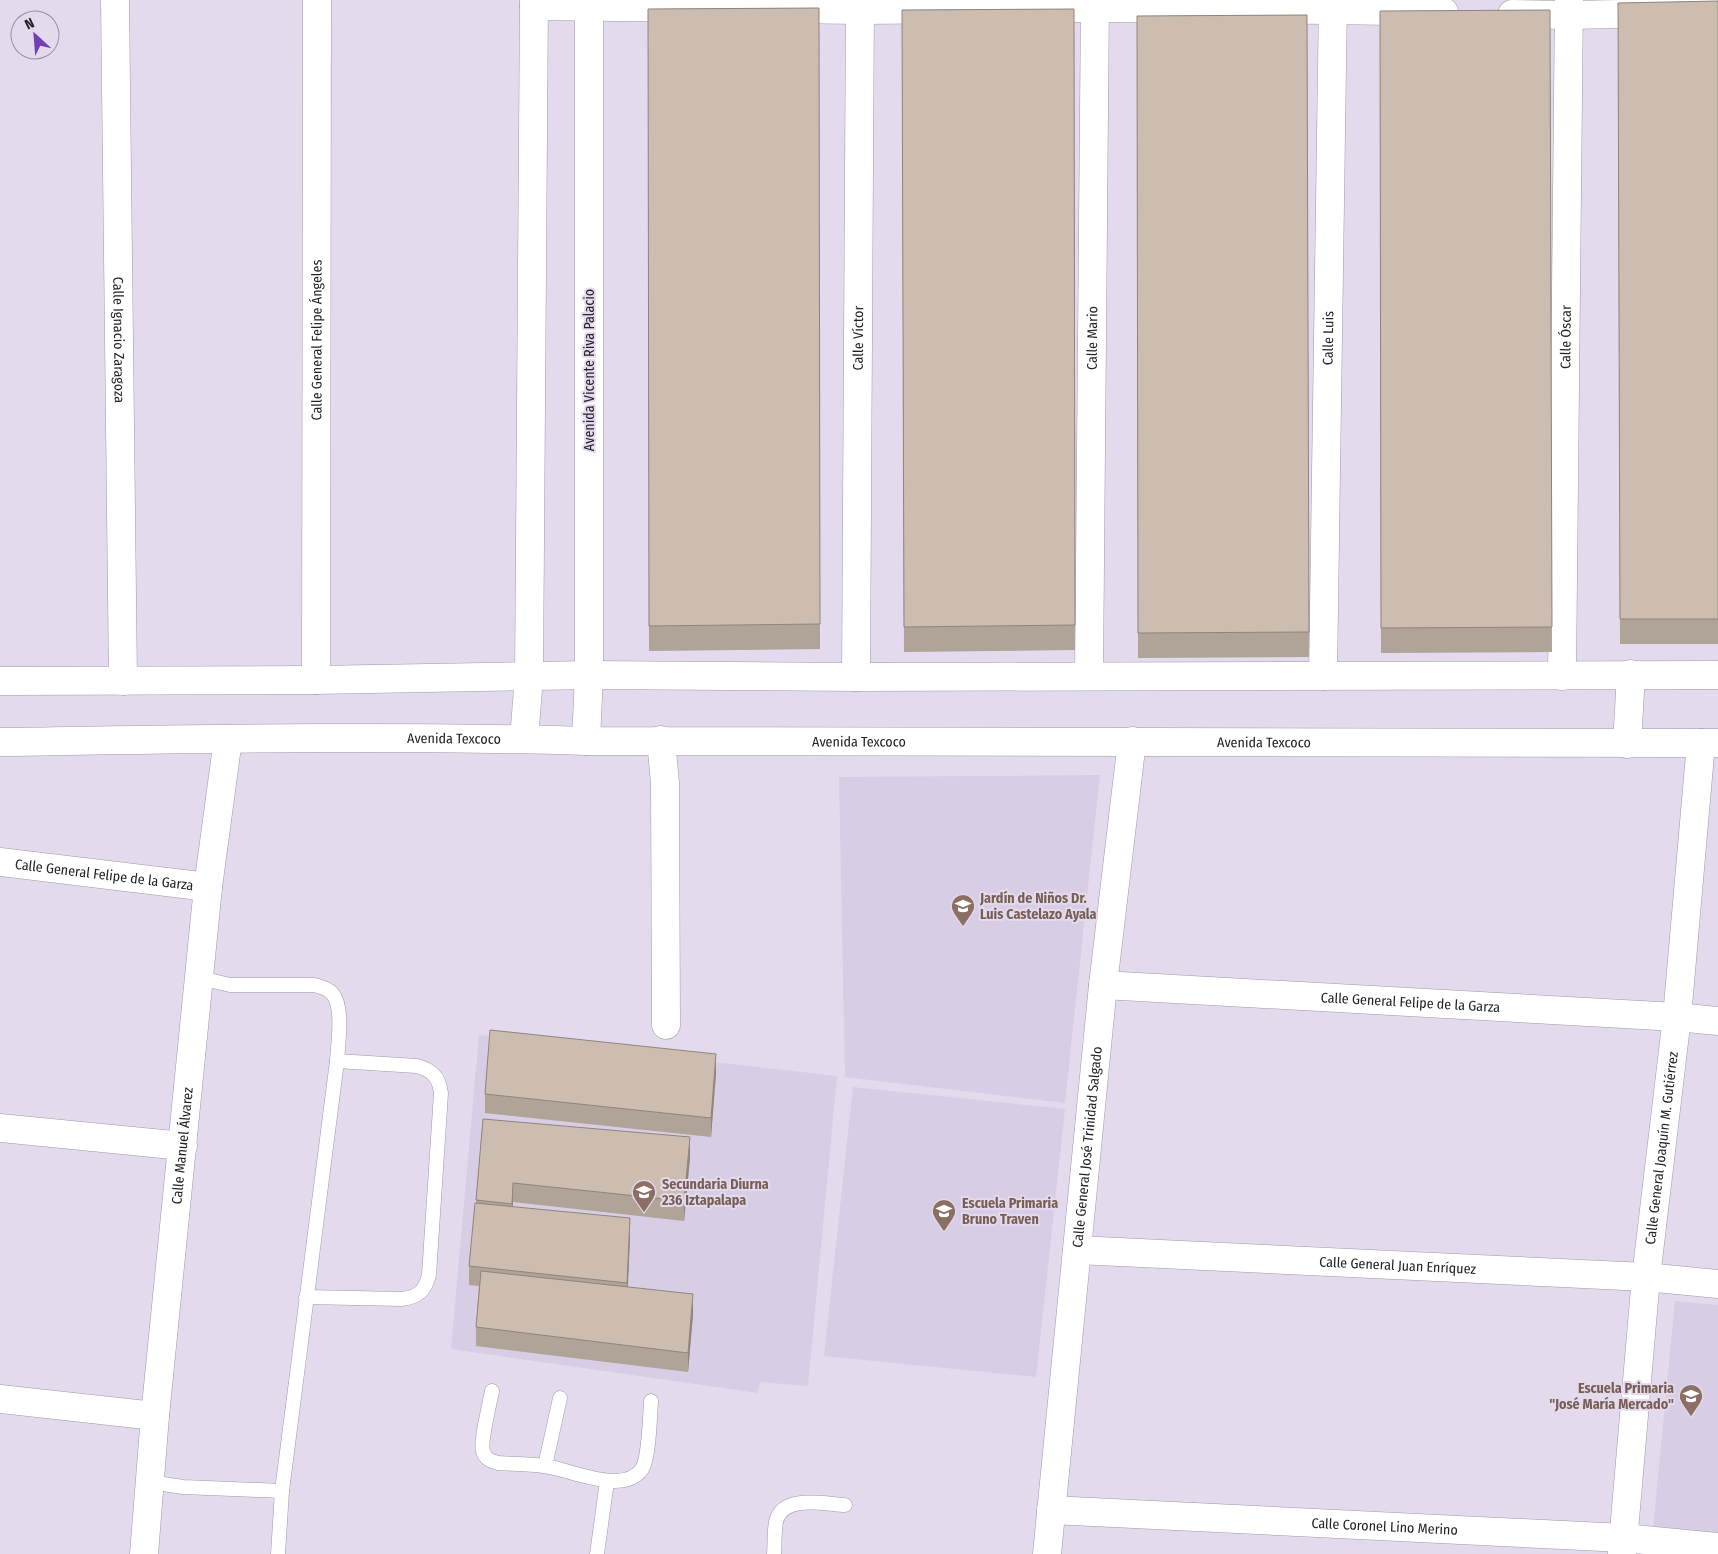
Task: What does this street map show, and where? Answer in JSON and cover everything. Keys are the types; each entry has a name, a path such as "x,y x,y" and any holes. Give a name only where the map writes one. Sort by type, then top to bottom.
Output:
{"street":[{"name":"Calle Ignacio Zaragoza","path":"115,0 122,681"},
{"name":"Calle General Felipe Ángeles","path":"316,680 317,0"},
{"path":"524,739 529,677 534,3 1333,5 1480,13 1569,7 1718,12"},
{"name":"Avenida Vicente Riva Palacio","path":"586,741 589,675 589,3"},
{"name":"Calle Mario","path":"1089,676 1095,4"},
{"name":"Calle Víctor","path":"856,677 860,5"},
{"name":"Calle Luis","path":"1324,676 1333,5"},
{"name":"Calle Óscar","path":"1562,676 1569,7"},
{"path":"1627,744 1630,674"},
{"path":"0,681 316,680 589,675 856,677 1718,675"},
{"name":"Avenida Texcoco","path":"0,742 228,739 524,739 586,741 1132,741 1627,744 1712,737"},
{"name":"Calle General Joaquín M. Gutiérrez","path":"1623,1546 1646,1277 1712,737"},
{"name":"Calle Manuel Álvarez","path":"144,1554 155,1416 208,888 228,739"},
{"path":"660,740 665,783 666,1025"},
{"name":"Calle General José Trinidad Salgado","path":"1047,1554 1103,985 1132,741"},
{"name":"Calle General Felipe de la Garza","path":"0,862 208,888"},
{"name":"Calle General Felipe de la Garza","path":"1103,985 1718,1020"},
{"path":"0,1128 183,1146"},
{"name":"Calle General Juan Enríquez","path":"1077,1250 1646,1277 1718,1284"},
{"path":"0,1399 155,1416"},
{"name":"Calle Coronel Lino Merino","path":"1051,1510 1623,1546 1718,1547"}],"lane":[{"path":"200,978 230,985 314,985 324,987 332,993 337,1002 339,1012 337,1061 282,1491 278,1554"},
{"path":"306,1297 412,1298 427,1285 429,1275 441,1093 440,1083 434,1074 427,1069 417,1066 337,1061"},
{"path":"492,1391 482,1445 485,1457 490,1461 545,1466 607,1480 628,1480 643,1467 646,1458 651,1401"},
{"path":"545,1466 560,1398"},
{"path":"597,1554 607,1480"},
{"path":"150,1482 183,1487 282,1491"},
{"path":"774,1554 776,1522 780,1512 787,1506 798,1503 845,1505"}],"shaded area":[{"name":"Jardín de Niños Dr. Luis Castelazo Ayala","path":"1100,775 1065,1103 845,1077 839,777"},
{"name":"Secundaria Diurna 236 Iztapalapa","path":"479,1035 837,1076 808,1386 760,1382 758,1393 451,1349"},
{"name":"Escuela Primaria Bruno Traven","path":"853,1087 1065,1109 1036,1377 824,1356"},
{"name":"Escuela Primaria \"José María Mercado\"","path":"1675,1301 1718,1305 1718,1534 1653,1528"}],"building":[{"path":"1718,1 1718,619 1620,619 1618,3"},
{"path":"819,8 820,624 649,626 648,9"},
{"path":"1074,9 1075,625 904,627 902,10"},
{"path":"1550,10 1552,627 1381,628 1380,11"},
{"path":"1307,15 1309,632 1138,633 1137,16"},
{"path":"490,1030 716,1054 711,1118 485,1094"},
{"path":"483,1119 690,1137 684,1201 513,1183 512,1204 476,1200"},
{"path":"475,1203 630,1218 627,1283 469,1266"},
{"path":"481,1271 693,1294 688,1353 476,1327"}],"place":[{"name":"Jardín de Niños Dr. Luis Castelazo Ayala","path":"963,927"},
{"name":"Secundaria Diurna 236 Iztapalapa","path":"644,1213"},
{"name":"Escuela Primaria Bruno Traven","path":"944,1232"},
{"name":"Escuela Primaria \"José María Mercado\"","path":"1691,1417"}]}
